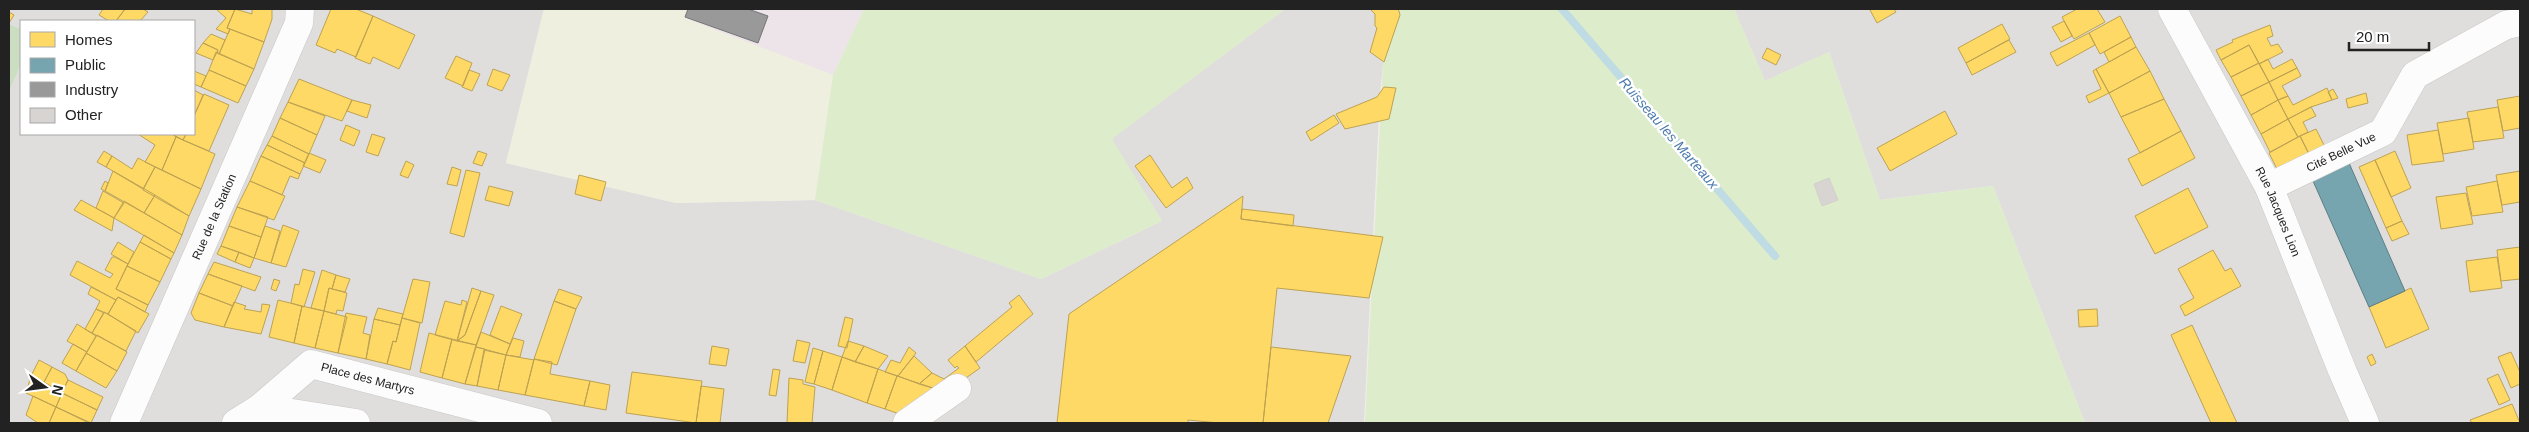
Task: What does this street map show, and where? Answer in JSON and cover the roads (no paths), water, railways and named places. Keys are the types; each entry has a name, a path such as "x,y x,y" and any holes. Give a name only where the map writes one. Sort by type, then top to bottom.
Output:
{"street":[{"name":"Rue de la Station","path":"124,423 299,23 300,9"},
{"name":"Rue Jacques Lion","path":"2172,9 2269,187 2365,423"},
{"name":"Cité Belle Vue","path":"2269,187 2383,132 2415,76 2506,25 2520,22"},
{"name":"Place des Martyrs","path":"236,423 260,408 311,364 457,413 538,423"},
{"path":"907,423 957,388"},
{"path":"260,408 356,423"}],"waterway":[{"name":"Ruisseau les Marteaux","path":"1562,9 1775,256"}]}
